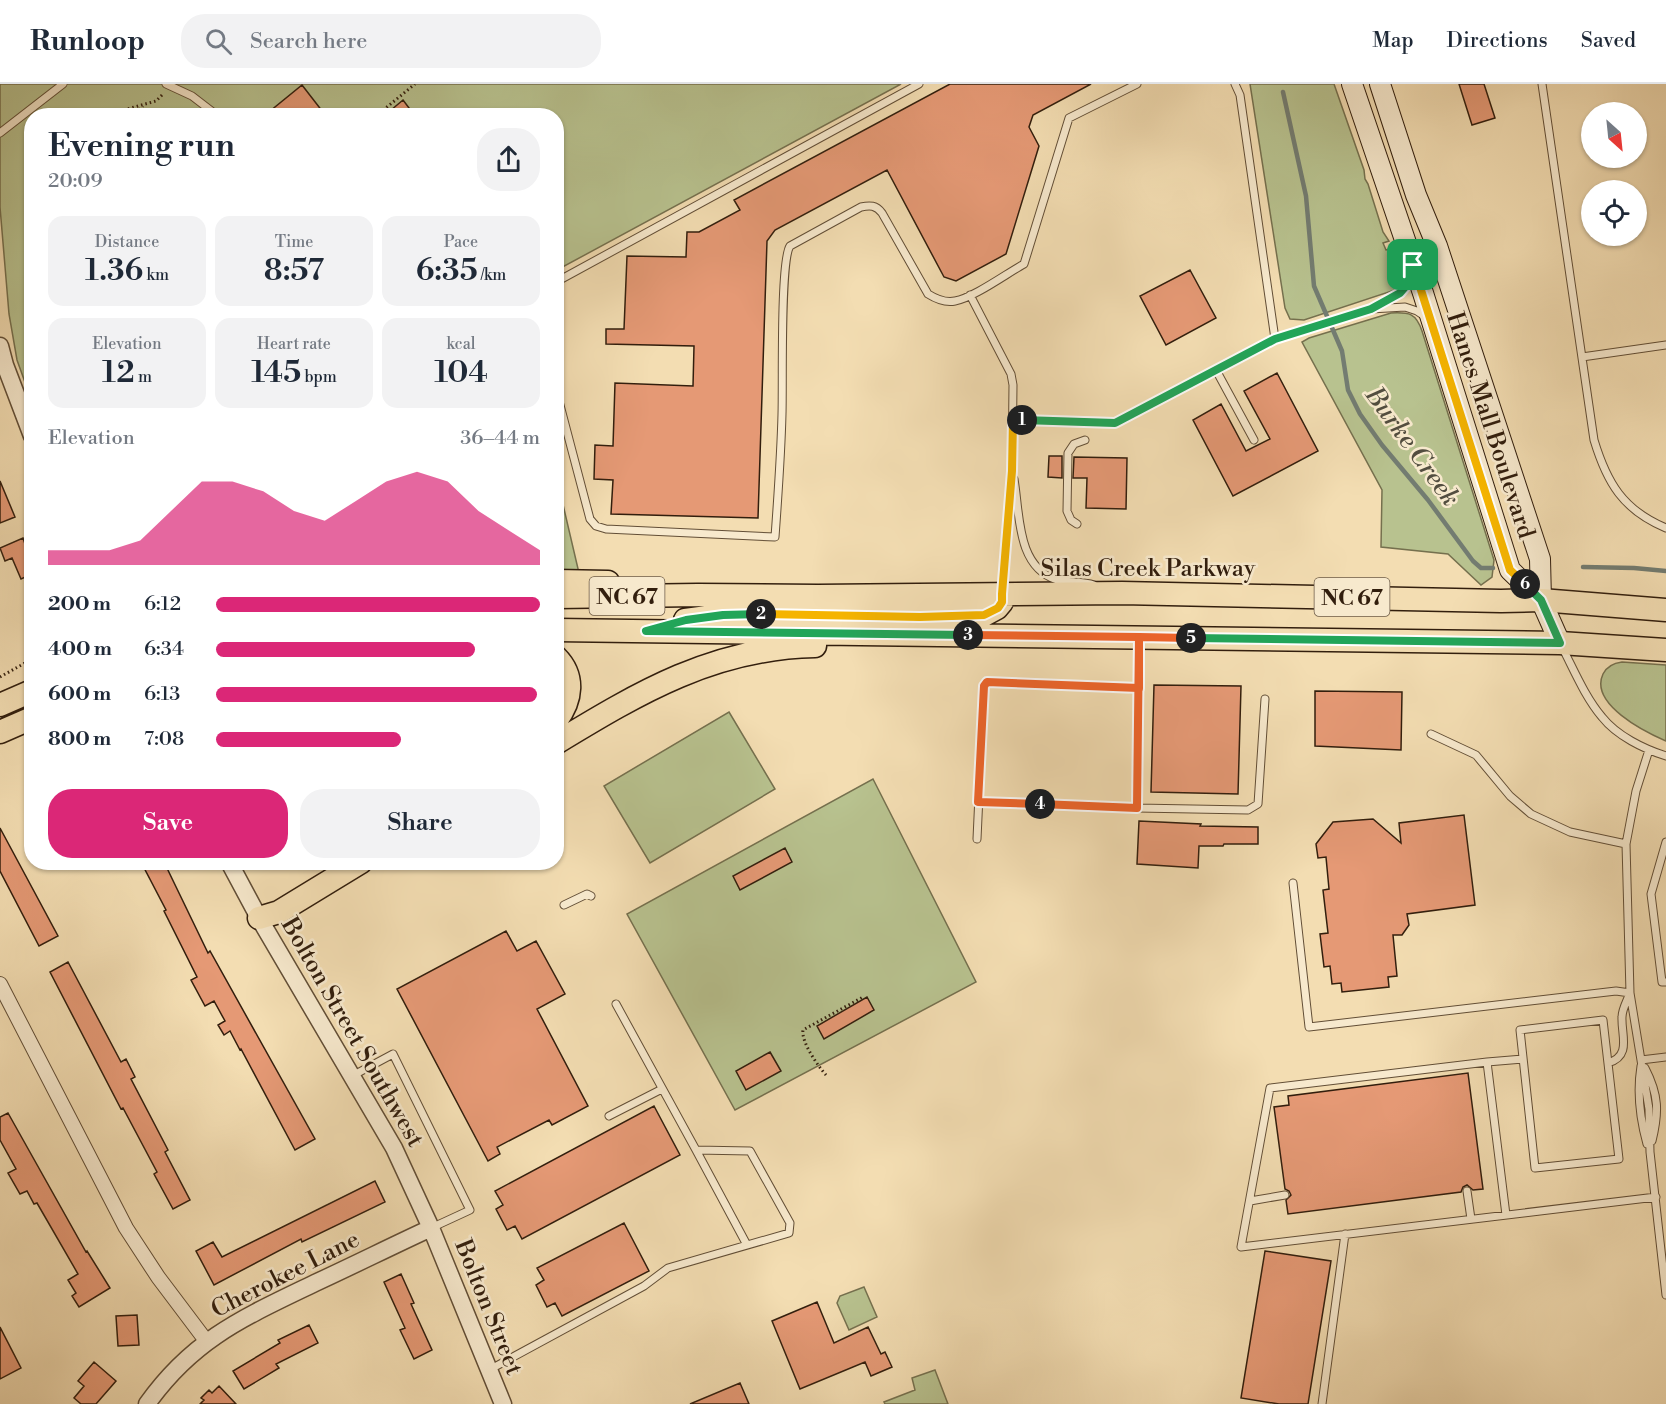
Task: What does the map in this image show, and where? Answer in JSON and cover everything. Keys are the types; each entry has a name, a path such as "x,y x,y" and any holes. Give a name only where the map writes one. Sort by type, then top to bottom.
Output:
{"main road":[{"name":"Hanes Mall Boulevard","path":"1352,84 1432,321 1510,570 1541,600 1560,643"},
{"name":"Hanes Mall Boulevard","path":"1380,84 1416,195 1437,246 1540,559 1541,600"},
{"path":"564,581 651,583 698,595"},
{"name":"Silas Creek Parkway","path":"564,597 1122,593 1541,600 1666,610"},
{"path":"646,631 686,620 723,615 920,617 984,615 998,608 1002,602 1002,594"},
{"name":"NC 67","path":"564,630 1560,643 1666,650"},
{"path":"564,738 628,699 662,682 723,660 805,646 875,646 949,635"},
{"path":"564,669 570,688 564,708"},
{"path":"0,705 24,694"},
{"path":"0,732 24,722"},
{"path":"259,918 274,902 324,870"},
{"path":"259,918 279,912 348,870"}],"street":[{"path":"0,346 2,363 24,417"},
{"name":"Bolton Street Southwest","path":"238,870 259,918 394,1148 431,1228"},
{"path":"0,984 126,1228 158,1277 207,1342"},
{"name":"Cherokee Lane","path":"147,1404 183,1360 243,1318 431,1228"},
{"name":"Bolton Street","path":"431,1228 502,1404"}],"lane":[{"path":"32,108 63,84"},
{"path":"564,278 919,84"},
{"path":"564,420 590,519 596,526 606,529 775,537 782,414 784,286 787,251 790,246 861,207 869,205 877,207 928,294 935,299 946,301 956,301 970,295 1024,264 1070,118 1137,84"},
{"path":"1235,84 1240,95 1275,339"},
{"path":"1542,84 1594,440 1601,464 1613,487 1625,501 1656,524 1666,528"},
{"path":"168,85 192,96 208,108"},
{"path":"0,133 24,114"},
{"path":"1013,419 1115,423 1275,339 1371,309 1400,293 1406,286 1413,265"},
{"path":"970,295 1011,374 1014,395 1012,471 1002,594"},
{"path":"1371,309 1405,307 1417,311 1432,321"},
{"path":"1582,357 1666,345"},
{"path":"1216,370 1254,440"},
{"path":"1077,524 1071,520 1067,511 1068,453 1074,444 1085,440"},
{"path":"1012,471 1023,540 1026,551 1038,569 1058,580 1083,581 1122,593"},
{"path":"1137,808 1139,637"},
{"path":"1560,643 1602,718 1615,730 1649,750 1666,756"},
{"path":"977,839 984,686 987,682 1139,688"},
{"path":"978,802 1248,810 1258,804 1265,699"},
{"path":"1431,734 1476,755 1510,796 1530,814 1570,832 1626,844"},
{"path":"1649,750 1636,791 1626,844 1630,993 1641,1060 1638,1082 1644,1133 1650,1152 1656,1197 1666,1295"},
{"path":"1666,842 1651,894 1662,982 1666,982"},
{"path":"1293,883 1309,1027 1616,991 1630,993"},
{"path":"564,905 587,894 591,896"},
{"path":"1608,1063 1619,1057 1625,1047 1622,1014 1630,993"},
{"path":"616,1004 747,1245"},
{"path":"1603,1020 1619,1159 1535,1168 1523,1059 1520,1030 1603,1020"},
{"path":"352,1076 393,1054 470,1210 431,1228"},
{"path":"1641,1060 1666,1057"},
{"path":"1523,1059 1270,1088 1241,1247 1656,1197"},
{"path":"1641,1060 1652,1082 1658,1116 1650,1152"},
{"path":"1487,1062 1506,1215"},
{"path":"609,1116 663,1089"},
{"path":"489,1370 644,1286 668,1268 789,1233 789,1223 750,1151 696,1150"},
{"path":"1467,1191 1471,1220"},
{"path":"1250,1201 1285,1195"},
{"path":"1322,1404 1346,1234"}],"path":[{"path":"385,108 415,84"},
{"path":"127,108 156,101 168,85"},
{"path":"141,108 144,105"},
{"path":"0,677 24,664"},
{"path":"826,1075 803,1039 803,1030 863,997"}],"green space":[{"path":"0,84 901,84 564,266 564,108 24,108 24,380 17,360 9,314 0,207"},
{"path":"1250,84 1334,84 1383,232 1389,241 1383,243 1386,250 1395,248 1402,271 1398,289 1304,320 1290,319 1285,308"},
{"path":"1391,313 1411,315 1417,320 1422,331 1494,560 1492,577 1481,585 1448,554 1381,547 1382,490 1302,342"},
{"path":"564,509 579,573 564,572"},
{"path":"1622,662 1666,665 1666,741 1633,724 1611,706 1604,696 1601,685 1603,674 1611,665"},
{"path":"729,712 775,789 650,863 604,786"},
{"path":"873,779 976,982 735,1110 627,914"},
{"path":"864,1287 877,1317 849,1330 837,1303 840,1296"},
{"path":"935,1370 948,1404 885,1404 884,1402 915,1390 912,1378"}],"building":[{"path":"950,84 1091,84 1033,115 1029,127 1039,146 1006,254 956,281 944,277 887,170 775,230 767,241 758,518 611,514 613,480 594,479 595,445 613,446 615,383 693,386 694,346 606,344 606,329 624,329 627,256 686,257 687,232 699,232 740,210 734,200"},
{"path":"1459,84 1484,84 1495,118 1472,125"},
{"path":"302,85 320,108 274,108"},
{"path":"403,100 409,108 394,108"},
{"path":"1190,270 1216,318 1166,345 1140,296"},
{"path":"1277,373 1318,451 1233,496 1193,420 1221,404 1246,451 1270,439 1244,391"},
{"path":"1049,456 1062,456 1062,478 1048,477"},
{"path":"1074,457 1127,458 1126,509 1086,508 1087,478 1073,478"},
{"path":"0,481 15,517 0,523"},
{"path":"23,538 24,578 21,579 12,558 5,561 0,548"},
{"path":"1154,685 1241,686 1238,794 1151,792"},
{"path":"1315,691 1402,692 1401,750 1315,746"},
{"path":"1464,815 1475,905 1407,914 1409,925 1402,935 1393,935 1397,976 1388,977 1389,987 1342,992 1341,983 1332,984 1330,966 1324,967 1320,934 1328,933 1323,890 1329,889 1326,857 1318,858 1316,844 1333,822 1373,819 1401,843 1399,823"},
{"path":"1139,821 1201,824 1200,826 1258,827 1258,844 1199,846 1198,868 1137,864"},
{"path":"0,828 58,936 39,946 0,871"},
{"path":"785,848 792,862 740,890 733,876"},
{"path":"145,870 168,870 208,953 210,951 315,1139 295,1150 230,1031 224,1035 218,1025 225,1021 214,1001 205,1006 191,980 197,977 164,911 166,910"},
{"path":"506,931 517,951 536,941 565,994 537,1009 588,1106 552,1125 549,1120 497,1147 500,1154 488,1161 397,989"},
{"path":"68,962 121,1062 126,1059 135,1077 131,1079 168,1150 165,1152 190,1200 173,1209 154,1174 157,1172 123,1108 121,1109 50,972"},
{"path":"867,997 874,1010 824,1039 817,1026"},
{"path":"770,1052 781,1071 746,1090 736,1071"},
{"path":"1468,1073 1483,1189 1473,1190 1467,1185 1461,1192 1288,1214 1286,1200 1291,1195 1285,1189 1274,1107 1289,1105 1288,1096"},
{"path":"654,1106 680,1155 522,1239 515,1226 507,1230 496,1209 503,1205 495,1191"},
{"path":"8,1113 86,1252 110,1288 79,1307 72,1296 76,1293 68,1280 78,1274 37,1203 34,1204 27,1191 20,1194 8,1173 16,1169 0,1140 0,1117"},
{"path":"375,1181 385,1202 302,1242 301,1239 214,1285 196,1251 213,1242 222,1257"},
{"path":"624,1223 649,1271 562,1316 555,1303 547,1307 536,1285 544,1280 537,1268"},
{"path":"1265,1251 1331,1261 1308,1404 1279,1404 1241,1398"},
{"path":"401,1274 414,1303 411,1304 432,1350 414,1359 400,1330 405,1328 384,1282"},
{"path":"817,1302 834,1343 868,1327 881,1354 885,1352 892,1367 871,1376 865,1362 800,1389 772,1321"},
{"path":"137,1315 139,1345 118,1346 116,1316"},
{"path":"309,1325 318,1343 276,1364 279,1368 244,1389 233,1371 280,1343 278,1340"},
{"path":"0,1327 21,1368 0,1379"},
{"path":"94,1362 116,1381 96,1404 81,1404 74,1398 84,1386 78,1381"},
{"path":"740,1383 749,1404 690,1404"},
{"path":"219,1386 236,1404 200,1404 204,1400 201,1398 209,1390 212,1393"}],"waterway":[{"name":"Burke Creek","path":"1283,92 1306,196 1314,286 1342,351 1348,390 1360,414 1382,445 1428,500 1473,561 1481,568 1493,568"},
{"path":"1583,567 1666,571"}],"route":[{"path":"1413,265 1406,286 1400,293 1371,309 1275,339 1115,423 1013,419 1012,471 1002,602 991,612 984,615 920,617 723,615 686,620 646,631 1139,637 1139,688 1137,808 978,802 984,686 987,682 1139,688 1139,637 1560,643 1541,600 1510,570 1413,265"}]}
